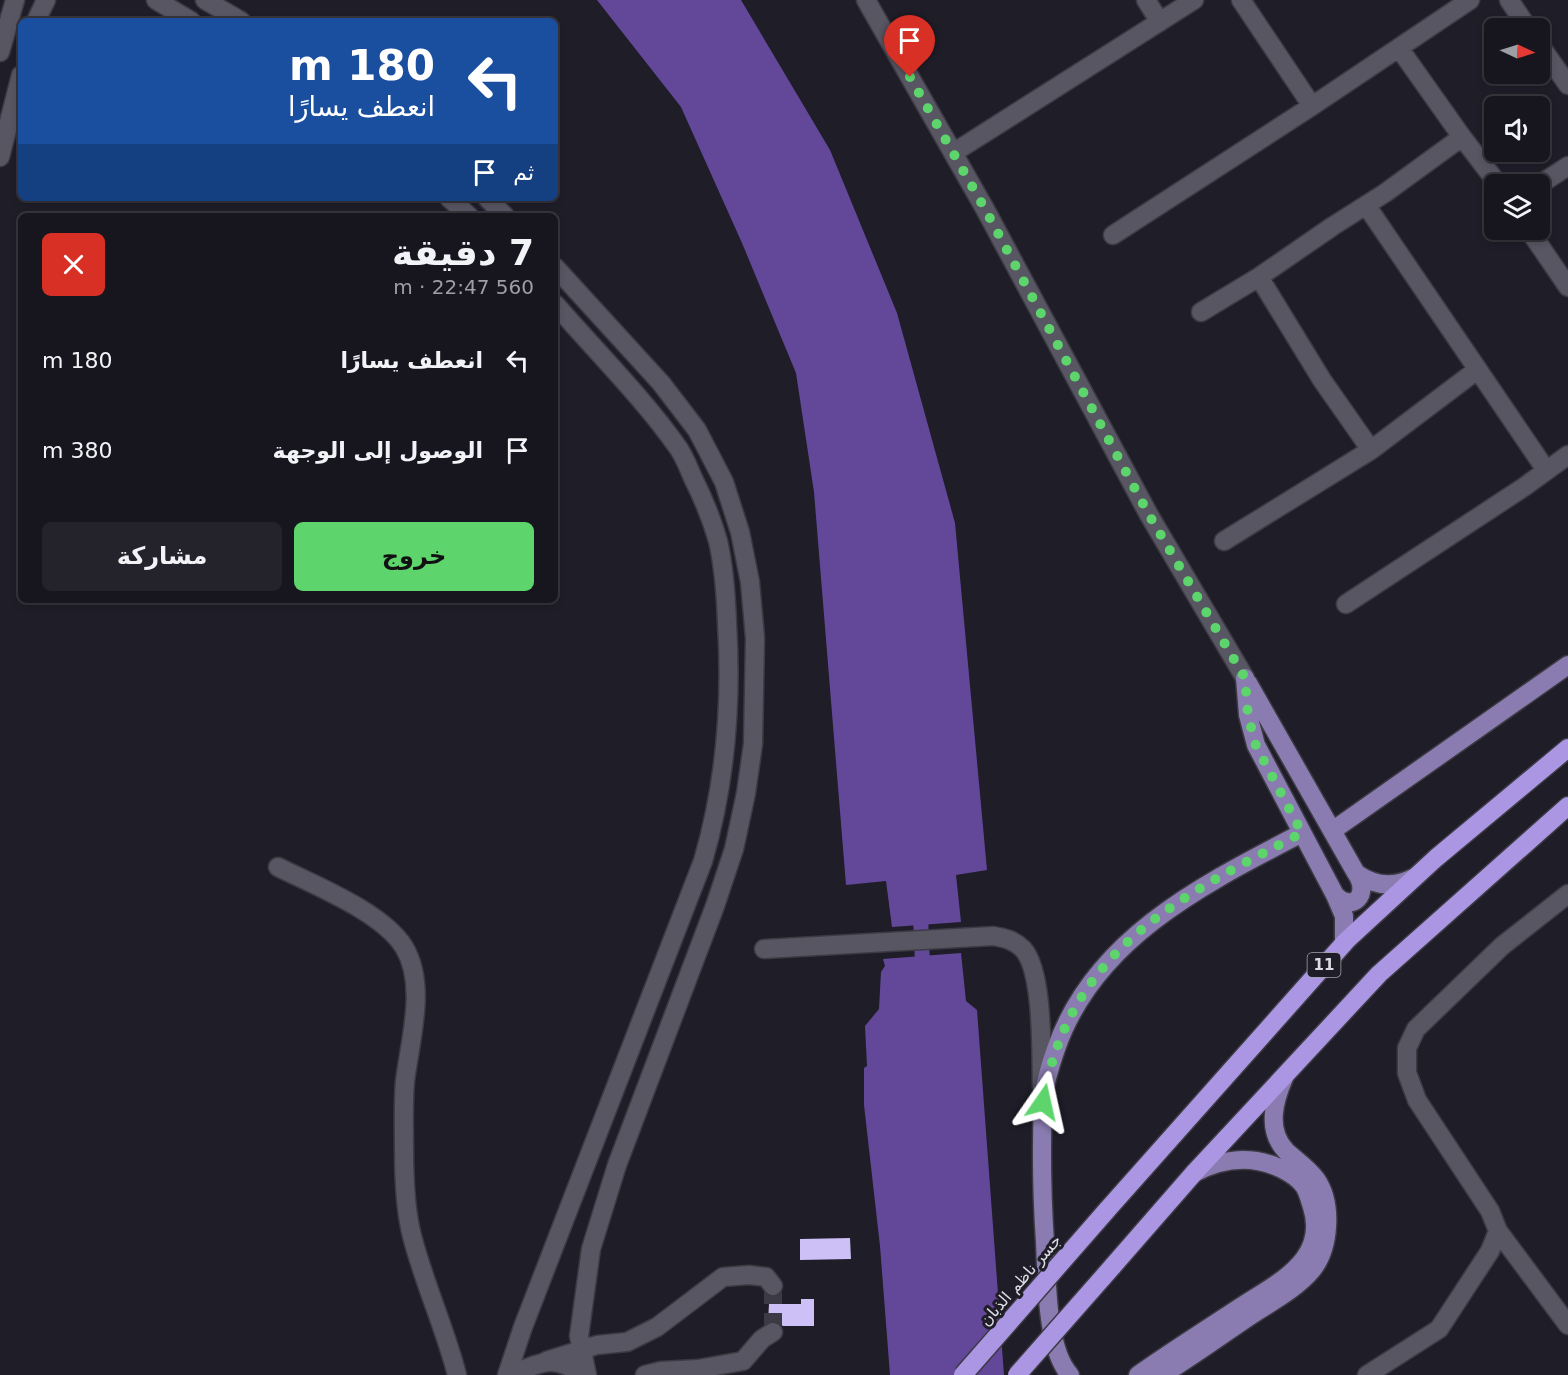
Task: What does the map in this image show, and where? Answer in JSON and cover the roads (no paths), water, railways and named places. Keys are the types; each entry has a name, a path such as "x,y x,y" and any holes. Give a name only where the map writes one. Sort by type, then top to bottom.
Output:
{"highway":[{"name":"11","path":"1344,943 1413,878 1568,748"},
{"path":"1017,1375 1194,1173 1379,974 1568,806"},
{"name":"جسر ناظم الذبان","path":"963,1375 1344,943"}],"main road":[{"path":"1332,831 1568,665"},
{"path":"1245,678 1362,881 1363,889 1360,896 1353,902 1341,902 1335,896"},
{"path":"1245,678 1248,716 1256,746 1344,916 1344,943"},
{"path":"1070,1375 1063,1368 1058,1356 1048,1306 1043,1209 1043,1102 1052,1061 1067,1021 1101,968 1144,927 1223,875 1302,833"},
{"path":"1356,873 1365,880 1385,885 1402,884 1413,878"},
{"path":"1162,1375 1288,1291 1312,1270 1322,1249 1326,1234 1327,1213 1324,1196 1317,1180 1284,1149 1276,1132 1273,1113 1276,1097 1284,1078"},
{"path":"1138,1375 1282,1280 1303,1260 1312,1245 1315,1230 1314,1214 1304,1186 1292,1174 1261,1161 1241,1159 1208,1166 1194,1173"}],"street":[{"path":"0,52 15,0"},
{"path":"37,18 46,0"},
{"path":"156,0 186,18"},
{"path":"205,0 236,18"},
{"path":"866,0 953,153 1149,515 1245,678"},
{"path":"1146,0 1160,22"},
{"path":"953,153 1194,0"},
{"path":"1241,0 1312,106"},
{"path":"1113,235 1470,0"},
{"path":"1509,0 1521,18"},
{"path":"1399,48 1490,174"},
{"path":"1550,58 1566,78"},
{"path":"0,156 18,87"},
{"path":"1201,312 1260,277 1462,137"},
{"path":"1550,178 1568,166"},
{"path":"452,201 466,213"},
{"path":"490,201 502,213"},
{"path":"1366,205 1546,470"},
{"path":"1536,240 1568,286"},
{"path":"558,270 661,383 697,430 724,482 740,532 750,582 755,638 753,744 746,793 734,849 715,906 616,1165 591,1249 579,1336 587,1375"},
{"path":"1260,277 1322,380 1371,450"},
{"path":"517,1373 524,1327 703,861 714,823 727,746 730,697 726,596 718,543 702,496 680,451 648,410 558,307"},
{"path":"1224,541 1371,450 1477,370"},
{"path":"1346,604 1524,487 1568,455"},
{"path":"278,867 376,918 392,931 404,948 412,967 416,987 405,1084 405,1194 411,1234 457,1375"},
{"path":"1568,894 1494,954 1416,1029 1407,1048 1407,1073 1417,1100 1490,1211 1498,1231 1568,1325"},
{"path":"764,949 993,936 1011,940 1024,950 1033,966 1037,988 1043,1102"},
{"path":"1367,1375 1439,1329 1490,1251 1498,1231"},
{"path":"517,1373 546,1360 597,1345 627,1342 657,1327 723,1277 749,1275 766,1277 772,1286"},
{"path":"645,1375 743,1361 762,1339 773,1332"},
{"path":"546,1360 566,1365 582,1375"}],"waterway":[{"path":"920,904 923,976"}],"tunnel":[{"path":"773,1286 773,1332"}]}
